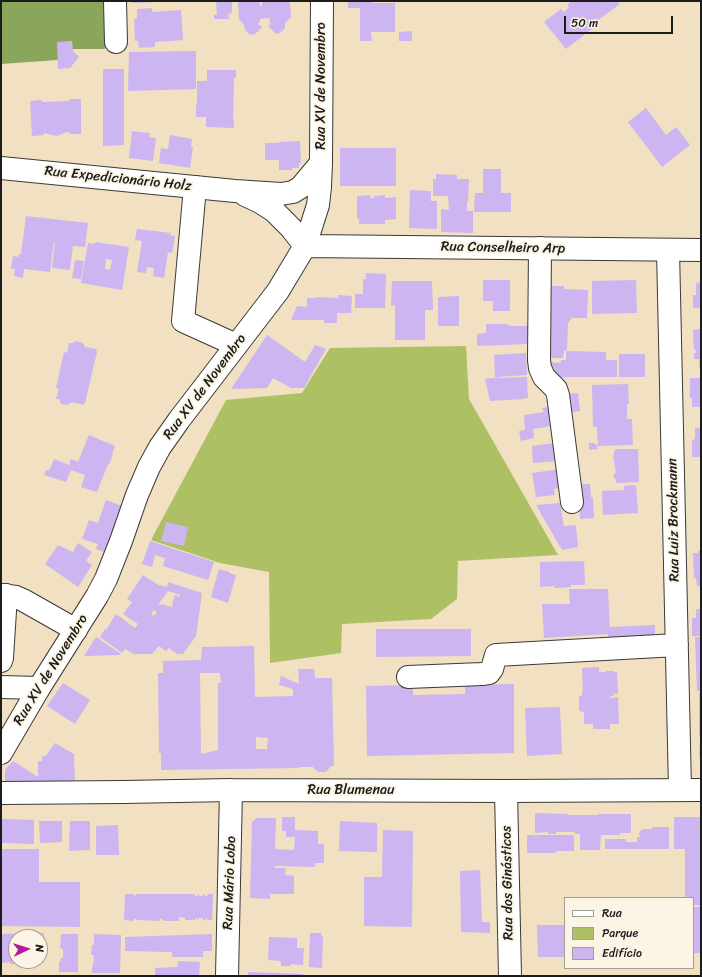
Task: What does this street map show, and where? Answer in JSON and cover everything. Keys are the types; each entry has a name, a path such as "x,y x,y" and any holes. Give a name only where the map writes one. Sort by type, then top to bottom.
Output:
{"main road":[{"path":"114,1 116,42"},
{"name":"Rua XV de Novembro","path":"4,743 76,630 106,579 137,495 160,446 178,420 278,291 305,246 318,204 320,187 322,1"},
{"name":"Rua Expedicionário Holz","path":"1,168 235,191 281,194 293,192 301,187 321,163"},
{"path":"195,187 183,321 236,345"},
{"name":"Rua Expedicionário Holz","path":"235,191 260,202 274,211 305,246"},
{"name":"Rua Conselheiro Arp","path":"305,246 701,250"},
{"path":"540,248 540,368 544,377 556,389 558,395 572,502"},
{"name":"Rua Luiz Brockmann","path":"668,250 680,790"},
{"path":"1,661 3,595 23,600 76,630"},
{"path":"408,677 482,674 489,672 492,669 496,655 677,646"},
{"path":"1,687 39,688"},
{"name":"Rua Blumenau","path":"1,793 231,790 701,790"},
{"name":"Rua Mário Lobo","path":"227,976 231,790"},
{"name":"Rua dos Ginásticos","path":"506,791 510,976"}],"green space":[{"path":"1,1 104,1 105,49 72,49 71,59 1,64"},
{"path":"466,346 469,399 558,555 458,561 457,599 431,619 342,624 341,653 270,663 269,572 220,563 151,540 226,400 302,393 330,348"}],"building":[{"path":"133,1 156,1 156,2 133,3"},
{"path":"216,1 232,1 232,13 228,14 229,19 214,19 214,15 217,15"},
{"path":"238,1 259,1 260,6 262,6 262,2 290,1 291,17 285,23 285,28 280,33 276,34 268,26 271,23 269,22 270,18 260,19 258,24 262,27 255,34 250,35 245,30 244,25 239,19"},
{"path":"348,1 395,3 395,32 371,32 372,41 360,41 360,8 348,8"},
{"path":"572,1 618,1 620,4 590,26 592,29 566,49 544,22 561,9 564,12 569,7 567,5"},
{"path":"152,8 152,12 181,10 183,40 155,42 155,47 139,48 138,41 135,41 134,19 137,19 137,9"},
{"path":"412,31 412,41 399,41 399,32"},
{"path":"72,41 73,51 79,57 70,68 58,69 57,42"},
{"path":"196,51 196,89 128,91 129,52"},
{"path":"103,69 124,69 124,145 103,146"},
{"path":"207,70 236,70 236,78 234,78 234,128 206,127 206,117 196,117 197,81 207,81"},
{"path":"69,99 81,99 81,134 69,134 69,132 67,132 56,136 44,133 44,135 32,136 30,101 69,101"},
{"path":"646,108 666,135 676,127 690,145 662,167 628,122"},
{"path":"132,131 150,133 149,137 156,138 153,161 129,158"},
{"path":"170,135 192,139 191,147 193,147 190,168 159,163 161,148 168,149"},
{"path":"300,141 301,163 299,163 299,168 292,168 292,170 279,170 279,160 265,160 265,143"},
{"path":"340,148 396,148 396,186 340,186"},
{"path":"483,169 501,169 501,193 511,193 511,212 474,212 475,193 483,193"},
{"path":"436,174 457,175 457,179 469,179 467,211 473,211 473,233 441,232 441,209 449,210 448,196 433,196 433,179 436,179"},
{"path":"410,190 431,191 431,201 437,201 437,229 409,228"},
{"path":"370,195 370,198 385,195 385,198 396,197 396,219 385,220 385,224 359,224 359,219 357,219 357,196"},
{"path":"26,216 88,223 85,247 73,246 70,270 52,268 54,241 50,272 24,269 23,278 14,276 15,269 11,269 13,256 18,257 19,254 21,254"},
{"path":"137,229 171,233 170,235 175,236 172,253 168,252 164,278 153,276 154,268 147,267 146,273 137,272 142,241 135,240"},
{"path":"95,242 129,247 122,290 81,283 88,243 95,244","holes":["106,259 112,260 110,270 105,269"]},
{"path":"75,260 84,261 81,279 72,278"},
{"path":"366,273 386,274 385,308 355,308 355,294 363,294 363,279 366,279"},
{"path":"483,280 510,280 510,311 493,311 493,301 483,301"},
{"path":"636,280 637,313 592,313 592,281"},
{"path":"392,281 432,281 433,310 425,310 425,340 395,340 395,305 391,306"},
{"path":"701,282 700,316 700,308 693,308 693,295 696,295 696,283"},
{"path":"545,286 564,286 564,289 588,290 587,318 572,318 568,323 567,350 564,351 563,358 545,358"},
{"path":"338,295 352,296 351,313 337,313 337,323 324,323 324,320 291,320 297,306 307,307 307,298 338,298"},
{"path":"459,296 459,326 438,326 438,297"},
{"path":"486,324 528,326 528,344 477,346 477,334 486,333"},
{"path":"701,329 701,367 699,367 699,359 694,359 694,353 696,353 696,350 694,350 693,330"},
{"path":"267,335 305,362 315,345 326,349 304,388 291,388 273,378 267,388 231,389"},
{"path":"76,341 83,343 85,347 96,349 97,352 85,403 84,405 72,402 68,405 61,404 59,399 56,399 59,389 56,388 64,352 67,353 69,343"},
{"path":"566,351 606,352 606,360 617,360 617,377 548,377 548,362 561,363 561,360 566,360"},
{"path":"526,353 527,375 495,377 494,355"},
{"path":"619,354 645,354 645,377 619,377"},
{"path":"499,377 527,377 528,398 490,401 485,379"},
{"path":"690,378 701,378 701,407 692,407 692,398 690,398"},
{"path":"628,384 629,404 627,404 627,419 632,419 633,445 597,446 598,449 589,450 589,443 595,443 595,445 598,444 597,427 593,427 592,385"},
{"path":"578,393 580,411 566,413 564,394"},
{"path":"549,407 551,426 533,429 534,438 521,441 519,431 525,430 524,415 544,412 542,408"},
{"path":"695,428 701,428 701,457 692,457 692,440 695,439"},
{"path":"89,435 115,446 109,465 108,464 97,492 81,487 85,475 71,470 66,482 44,475 46,470 49,471 54,459 69,465 71,459 78,462"},
{"path":"555,443 558,461 533,463 532,446"},
{"path":"615,449 638,449 639,482 616,483 613,476 616,472 613,457"},
{"path":"561,469 564,487 554,489 555,495 536,497 532,473"},
{"path":"590,484 591,497 593,498 594,518 580,519 579,498 575,485"},
{"path":"636,485 638,513 603,515 602,491 624,490 624,486"},
{"path":"106,500 125,507 110,554 96,549 98,544 82,539 89,520 98,523"},
{"path":"560,503 564,526 576,525 578,547 562,550 536,505"},
{"path":"166,522 188,527 184,546 161,541"},
{"path":"150,541 214,562 208,580 163,566 165,558 155,555 152,567 142,564"},
{"path":"78,543 92,552 86,561 92,565 78,587 45,564 58,545 73,552"},
{"path":"698,551 701,551 701,586 697,586 696,578 694,578 693,553 698,553"},
{"path":"584,561 585,585 571,585 571,587 559,588 554,588 554,586 540,587 540,562"},
{"path":"219,569 236,575 228,603 211,597"},
{"path":"143,575 160,586 167,587 168,582 202,593 196,636 183,654 177,654 169,648 166,651 159,646 152,654 134,654 125,649 122,653 100,637 116,614 135,628 138,624 123,614 132,602 127,599","holes":["168,591 180,595 180,597 175,595 172,607 161,604 158,605","154,610 157,612 154,616 151,614"]},
{"path":"569,589 608,589 610,631 610,627 655,625 655,636 608,637 608,634 544,638 542,604 570,604"},
{"path":"696,609 701,609 701,636 692,636 692,618 696,618"},
{"path":"376,629 471,629 471,656 376,657"},
{"path":"96,637 121,654 84,656"},
{"path":"695,637 701,637 701,691 697,691"},
{"path":"254,646 255,697 293,696 293,689 279,684 281,676 299,684 298,669 314,669 315,678 332,678 334,766 331,766 326,772 318,772 313,767 161,770 161,753 159,753 158,673 163,673 163,661 201,660 202,647","holes":["200,673 220,673 221,683 218,683 218,750 201,754","256,737 268,738 267,749 256,749"]},
{"path":"599,667 599,672 617,672 618,694 610,696 610,698 618,697 619,724 610,724 610,729 593,729 593,724 584,724 584,712 579,711 579,696 582,696 583,691 582,668"},
{"path":"63,683 90,700 75,724 47,706"},
{"path":"514,684 514,753 367,756 366,686 413,685 413,695 465,694 465,685"},
{"path":"699,693 701,693 701,737 699,736"},
{"path":"560,707 562,754 527,756 525,708"},
{"path":"700,741 701,756 699,756"},
{"path":"55,743 74,754 75,783 8,783 5,780 5,770 13,761 38,777 38,761 42,761 42,756 46,756"},
{"path":"535,813 568,815 631,814 631,833 620,833 620,835 601,835 600,850 580,850 580,834 575,834 575,832 556,832 556,834 548,834 548,832 535,833"},
{"path":"282,817 295,817 295,830 318,831 318,844 324,844 324,863 315,863 315,867 275,866 275,868 286,868 285,875 294,876 294,894 270,894 270,899 250,898 252,822 257,818 276,818 275,849 294,850 295,837 286,837 286,831 282,831"},
{"path":"674,817 701,817 701,905 694,905 694,897 685,897 685,849 674,849"},
{"path":"1,819 34,820 34,844 1,843"},
{"path":"39,821 62,821 62,842 40,843"},
{"path":"70,821 90,821 90,850 69,851"},
{"path":"340,821 377,823 377,852 339,851"},
{"path":"118,825 119,855 96,855 96,826"},
{"path":"652,827 669,827 669,849 605,849 605,839 626,839 626,842 637,842 637,837 640,837 639,833 641,830 652,829"},
{"path":"383,830 413,831 412,927 364,926 364,877 382,877"},
{"path":"527,835 574,835 574,851 555,851 556,853 527,853"},
{"path":"1,849 39,849 39,882 80,882 80,927 1,926"},
{"path":"480,870 482,922 490,922 490,933 461,932 460,871"},
{"path":"125,894 133,894 135,896 137,894 194,894 196,897 198,894 202,896 204,894 206,897 208,894 213,894 212,920 208,920 206,918 204,921 202,918 199,918 198,920 196,918 194,920 185,920 185,918 179,917 179,921 164,921 160,918 160,921 137,920 135,918 133,921 124,920"},
{"path":"694,907 701,907 701,953 694,953"},
{"path":"537,925 564,925 564,957 538,957"},
{"path":"310,933 322,933 322,968 309,967"},
{"path":"1,934 8,934 8,962 1,963"},
{"path":"61,934 78,934 78,972 59,972 59,962 61,958 63,958 63,949 60,948"},
{"path":"94,934 121,935 120,973 92,973 94,955 91,955 92,945 94,945"},
{"path":"212,934 212,951 203,951 203,957 172,957 172,952 125,951 125,937"},
{"path":"269,937 297,938 297,948 304,948 303,965 291,964 291,966 281,966 281,961 268,960"},
{"path":"178,961 200,962 199,976 155,976 155,968 177,967"},
{"path":"248,972 303,974 303,976 248,976"}]}
